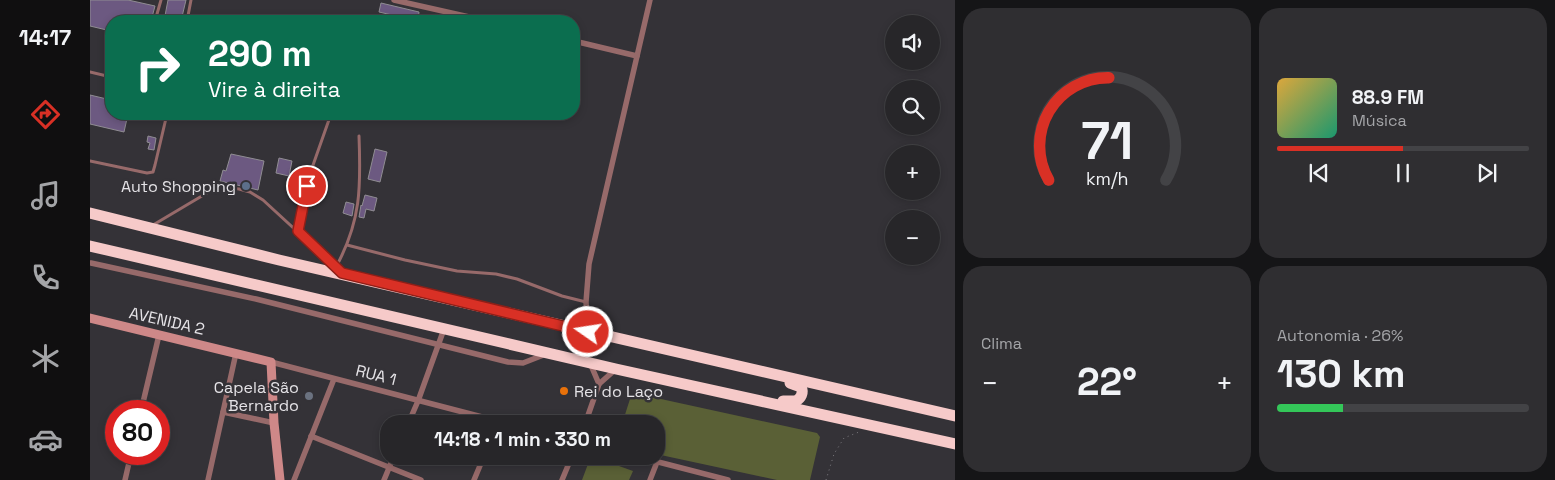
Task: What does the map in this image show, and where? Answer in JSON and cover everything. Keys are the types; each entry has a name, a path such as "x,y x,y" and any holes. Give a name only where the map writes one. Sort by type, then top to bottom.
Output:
{"highway":[{"path":"90,213 270,258 339,270 588,332 955,415"},
{"path":"90,246 616,369 955,444"},
{"path":"725,393 731,390 740,391 790,402 800,398 802,393 801,387 798,385 745,374 727,364"}],"street":[{"path":"394,0 460,15"},
{"path":"588,332 586,302 588,264 650,0"},
{"path":"580,42 637,56"},
{"path":"90,265 256,299 516,363 532,361 549,353"},
{"name":"AVENIDA 2","path":"90,318 236,353"},
{"path":"412,415 444,329"},
{"path":"144,400 159,335"},
{"path":"208,480 236,353"},
{"name":"RUA 1","path":"236,353 471,415"},
{"path":"271,362 274,423 280,480"},
{"path":"590,363 599,384"},
{"path":"587,415 599,384 616,369"},
{"path":"294,480 334,379"},
{"path":"223,412 274,423"},
{"path":"311,436 421,480"},
{"path":"665,464 728,480"},
{"path":"124,480 128,465"},
{"path":"474,480 480,465"},
{"path":"562,480 568,465"},
{"path":"650,480 656,465"},
{"path":"384,480 389,467"}],"lane":[{"path":"157,15 161,0"},
{"path":"188,15 191,0"},
{"path":"90,72 105,76"},
{"path":"90,161 146,173 152,172 156,165 166,120"},
{"path":"298,231 304,196 315,157 329,120"},
{"path":"149,227 212,189 225,186 239,189 258,197 298,231 339,270 355,223 359,196 358,136"},
{"path":"347,245 431,266 517,279 562,296 586,302"}],"path":[{"path":"826,480 834,454 844,438 859,432"}],"green space":[{"path":"638,394 817,433 820,437 810,480 777,480 665,456 665,415 625,415 630,399"},
{"path":"588,465 616,465 633,471 629,480 582,480"}],"building":[{"path":"90,0 128,0 155,6 153,15 105,15 105,30 90,26"},
{"path":"168,0 186,0 182,15 165,15"},
{"path":"381,3 419,12 419,15 392,15 379,12"},
{"path":"90,95 105,99 105,120 127,120 124,132 90,124"},
{"path":"148,136 156,138 154,150 148,149 150,143 147,142"},
{"path":"375,149 387,152 380,182 368,179"},
{"path":"231,154 264,161 258,190 220,181 223,170 226,171"},
{"path":"279,158 292,161 289,176 276,173"},
{"path":"365,195 377,198 374,211 366,209 364,218 359,217"},
{"path":"346,202 354,204 352,216 343,213"}],"place":[{"name":"Auto Shopping","path":"246,186"},
{"name":"Rei do Laço","path":"564,391"},
{"name":"Capela São Bernardo","path":"309,396"}],"route":[{"path":"307,186 298,231 342,273 588,332"}]}
